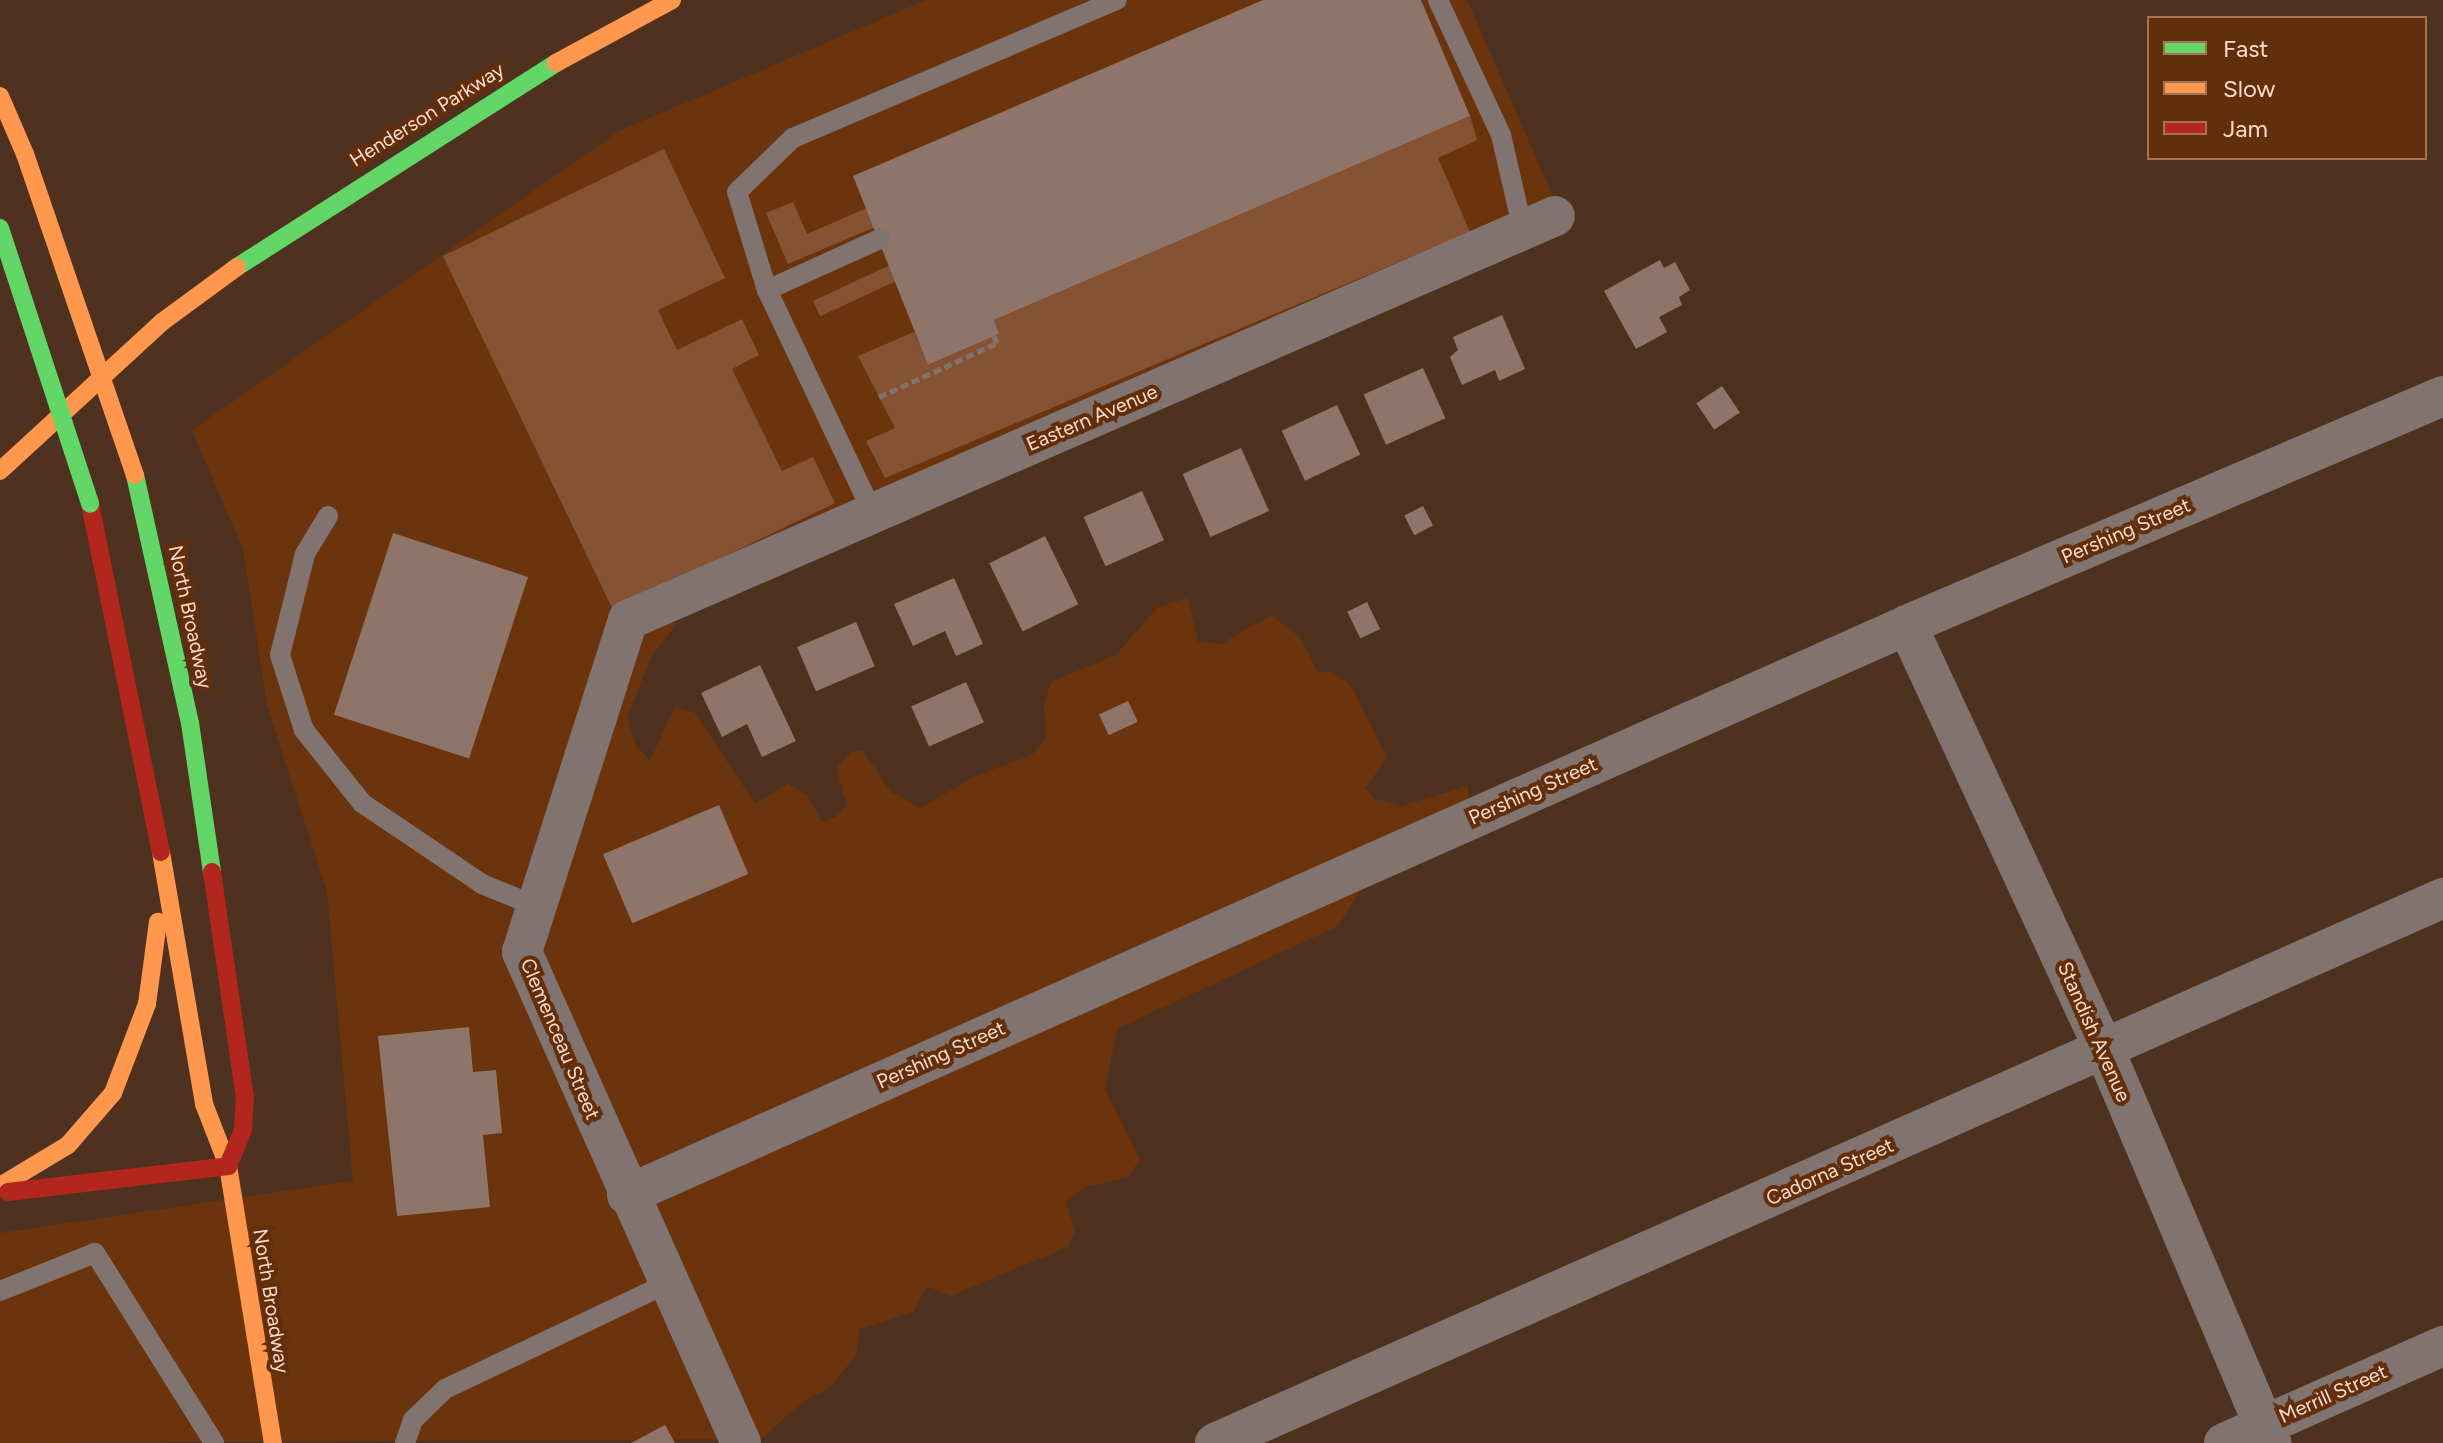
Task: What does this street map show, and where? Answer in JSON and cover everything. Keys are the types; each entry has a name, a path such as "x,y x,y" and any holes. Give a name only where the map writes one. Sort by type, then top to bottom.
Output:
{"main road":[{"name":"Henderson Parkway","path":"0,471 120,358 215,282 459,120 672,0"},
{"name":"North Broadway","path":"0,96 25,154 135,475 190,723 245,1098 243,1130 228,1166"},
{"name":"North Broadway","path":"0,228 90,504 154,815 204,1104 228,1166 268,1442"},
{"path":"0,1186 68,1145 106,1102 128,1064 154,967 154,815"},
{"path":"0,1193 228,1166"}],"street":[{"name":"Eastern Avenue","path":"628,620 871,509 1255,352 1539,223"},
{"name":"Pershing Street","path":"627,1195 1907,625 2443,396"},
{"name":"Clemenceau Street","path":"628,620 522,952 527,970 627,1195 741,1443"},
{"name":"Standish Avenue","path":"1907,625 2105,1051 2267,1434"},
{"name":"Cadorna Street","path":"1215,1443 2105,1051 2443,898"},
{"name":"Merrill Street","path":"2224,1443 2267,1434 2443,1346"}],"lane":[{"path":"871,509 767,290 737,192 793,138 1117,0"},
{"path":"1438,0 1539,223"},
{"path":"767,290 880,239"},
{"path":"328,516 305,554 280,655 304,730 362,803 482,884 536,906"},
{"path":"0,1291 95,1253 214,1443"},
{"path":"405,1443 413,1420 445,1389 668,1283"}],"path":[{"path":"879,397 997,343 994,336"}],"shaded area":[{"path":"926,0 1467,0 1567,229 662,624 677,623 651,657 627,717 635,744 650,761 675,706 695,713 755,804 788,784 807,795 822,822 836,817 847,805 836,768 853,751 863,751 891,792 921,808 975,776 1032,755 1046,738 1044,703 1051,682 1116,655 1158,607 1188,598 1198,642 1221,644 1271,615 1301,638 1317,672 1332,672 1350,684 1387,757 1365,789 1376,799 1401,806 1468,786 1468,812 1373,870 1338,926 1117,1029 1105,1089 1140,1159 1128,1177 1086,1187 1066,1201 1075,1233 1068,1247 950,1296 927,1286 913,1312 860,1329 856,1355 830,1388 803,1401 761,1439 0,1443 0,1233 353,1181 327,892 267,705 243,549 192,430 619,131"},
{"path":"1470,116 1477,140 1438,158 1470,232 885,478 866,441 895,428 858,356 914,332 929,365 999,334 994,320"},
{"path":"664,149 725,278 658,310 677,350 742,319 759,355 732,369 782,471 813,457 835,503 613,610 443,256"},
{"path":"793,202 807,234 867,208 875,227 788,264 766,213"},
{"path":"890,265 897,280 820,316 813,301"}],"building":[{"path":"1263,0 1421,0 1470,116 994,320 999,334 928,365 853,176"},
{"path":"1660,260 1664,268 1675,262 1690,290 1679,297 1682,305 1659,317 1667,332 1636,349 1604,291"},
{"path":"1502,315 1525,369 1499,381 1495,370 1462,385 1450,357 1458,350 1453,337"},
{"path":"1423,368 1445,418 1386,445 1364,394"},
{"path":"1722,386 1740,413 1714,430 1696,403"},
{"path":"1337,405 1360,455 1305,481 1282,431"},
{"path":"1241,448 1269,511 1211,537 1183,474"},
{"path":"1142,491 1164,540 1105,566 1084,517"},
{"path":"1423,506 1433,526 1414,535 1404,516"},
{"path":"393,533 528,577 469,759 334,715"},
{"path":"1045,536 1078,604 1023,631 989,563"},
{"path":"954,578 983,644 956,656 945,631 913,646 894,604"},
{"path":"1367,602 1380,629 1360,639 1347,612"},
{"path":"856,622 875,666 816,691 797,647"},
{"path":"760,665 796,741 762,757 747,724 722,737 701,693"},
{"path":"966,682 984,722 929,747 911,706"},
{"path":"1128,701 1138,722 1109,735 1099,715"},
{"path":"719,805 748,874 632,923 603,854"},
{"path":"469,1027 473,1072 496,1070 502,1133 483,1135 490,1207 397,1216 378,1036"},
{"path":"665,1425 675,1443 631,1443"}],"traffic: fast":[{"path":"237,267 556,63"},
{"path":"0,228 90,504"},
{"path":"135,475 190,723 212,872"}],"traffic: slow":[{"path":"556,63 672,0"},
{"path":"0,96 25,154"},
{"path":"25,154 135,475"},
{"path":"0,471 162,322 237,267"},
{"path":"161,852 204,1104 228,1166 273,1443"},
{"path":"0,1186 68,1145 113,1093 147,1004 158,922"}],"traffic: jam":[{"path":"90,504 161,852"},
{"path":"212,872 245,1098 243,1130 228,1166"},
{"path":"8,1192 228,1166"}]}
